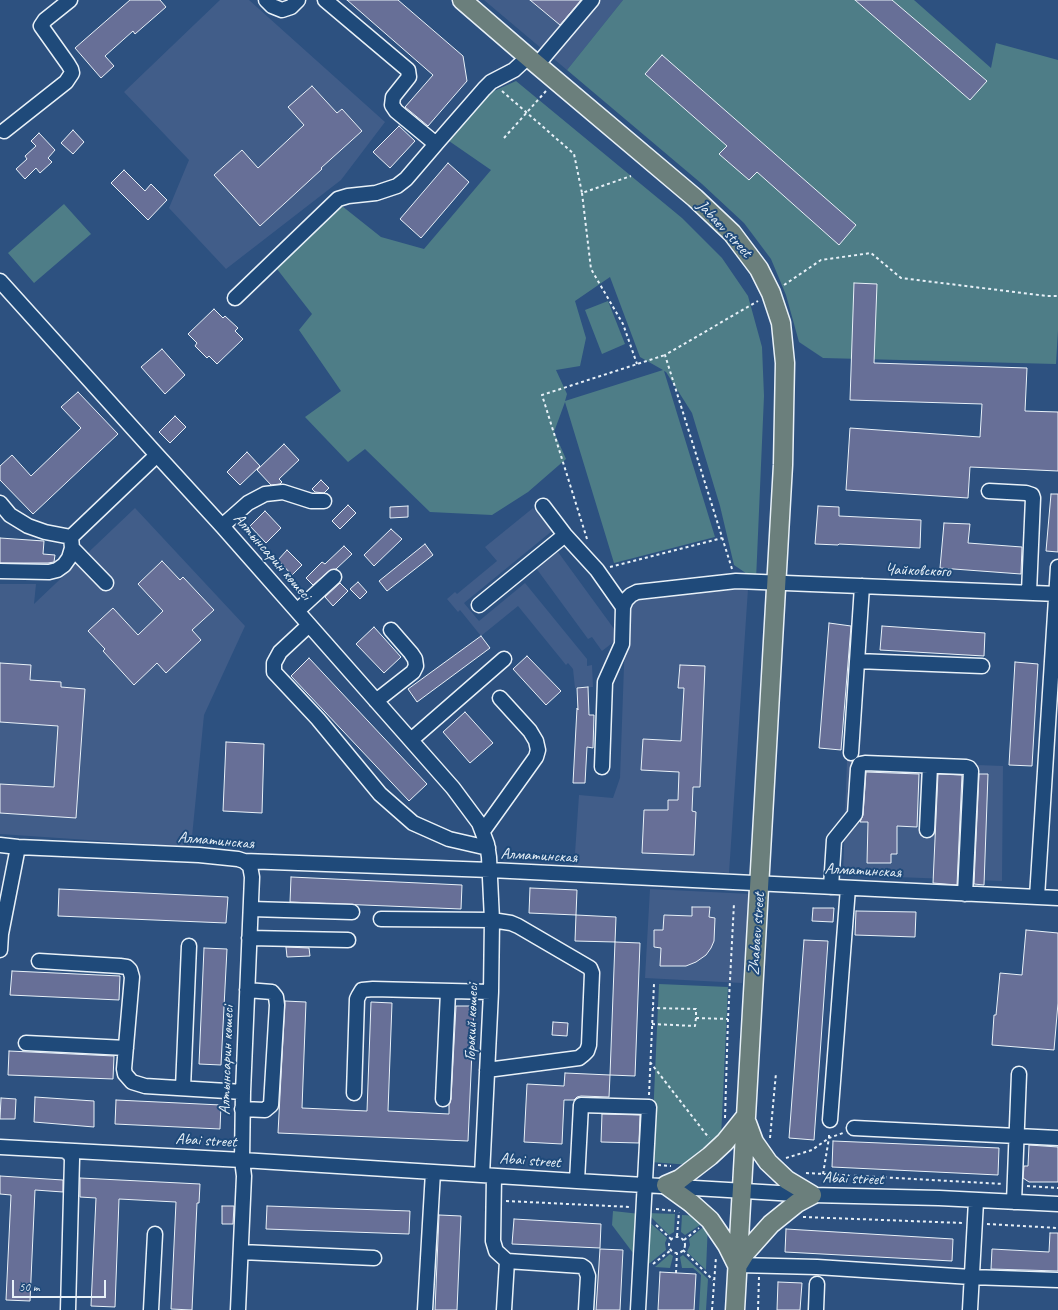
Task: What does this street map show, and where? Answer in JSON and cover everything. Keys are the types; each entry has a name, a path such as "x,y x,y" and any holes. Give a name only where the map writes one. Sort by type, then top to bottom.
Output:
{"main road":[{"name":"Jabaev street","path":"462,0 694,198 732,233 759,269 771,293 781,322 785,363 784,458 777,583"},
{"name":"Zhabaev street","path":"735,1310 777,583"},
{"path":"738,1265 727,1244 710,1220 691,1203 666,1186 680,1179 697,1167 717,1149 745,1117 754,1142 768,1162 776,1171 797,1187 812,1195"},
{"path":"738,1265 746,1252 780,1216 797,1203 812,1195"}],"street":[{"path":"266,0 272,6 282,10 291,7 298,0"},
{"path":"325,0 408,70 409,77 393,98 392,105 396,111 436,144"},
{"path":"235,298 338,199 348,196 376,193 397,186 406,179 484,88 491,82 521,65 532,61 592,0"},
{"path":"4,131 66,82 72,74 71,68 41,26 44,20 64,2"},
{"name":"Алтынсарин көшесі","path":"0,281 222,526 465,802 479,822 483,831 488,848 490,870"},
{"path":"0,571 49,572 61,567 69,558 71,542 157,456"},
{"path":"222,526 248,503 256,498 270,493 283,492 311,502 324,501"},
{"path":"989,492 1026,492 1034,498 1028,592"},
{"path":"0,503 10,515 28,526 71,542 106,583"},
{"path":"543,506 565,535 597,570 623,607 622,644 605,682 602,767"},
{"path":"479,605 565,535"},
{"path":"1037,897 1054,678 1058,567"},
{"path":"297,611 334,577"},
{"name":"Чайковского","path":"623,607 626,600 631,595 638,592 736,581 1057,594"},
{"path":"851,753 862,586"},
{"path":"309,625 280,652 274,663 274,672 318,719 380,794 413,824 449,839 488,848"},
{"path":"376,701 414,670 416,666 412,653 390,630"},
{"path":"411,740 504,659"},
{"path":"857,661 982,666"},
{"path":"483,831 536,757 538,750 536,741 530,731 500,698"},
{"path":"831,887 833,844 836,836 855,814 858,769 860,764 966,767 970,770 965,894"},
{"path":"927,830 930,766"},
{"name":"Алматинская","path":"0,844 18,847 199,855 244,861 490,870 1058,898"},
{"path":"0,950 1,934 18,847"},
{"name":"Алтынсарин көшесі","path":"238,1310 244,1176 242,1160 242,1109 252,871 250,866 244,861"},
{"name":"Горький көшесі","path":"490,870 492,920 487,1070 488,1175 493,1200 494,1246 500,1256 507,1261"},
{"path":"830,1120 848,888"},
{"path":"251,909 352,912"},
{"path":"381,919 492,920 510,923 518,926 590,968 592,973 588,1046 587,1051 584,1054 579,1058 487,1070"},
{"path":"249,938 348,940"},
{"path":"182,1088 189,946"},
{"path":"39,960 120,966 130,970 132,977 124,1069 128,1078 132,1082 145,1086 243,1092"},
{"path":"242,1109 265,1110 271,1105 277,1004 276,997 272,992 247,990"},
{"path":"354,1093 357,999 362,990 490,992"},
{"path":"443,1099 448,992"},
{"path":"26,1043 126,1048"},
{"path":"1014,1202 1019,1074"},
{"path":"577,1181 581,1105 649,1107 638,1310"},
{"path":"854,1128 1058,1138"},
{"name":"Abai street","path":"0,1147 73,1154 242,1160 812,1195 1058,1204"},
{"path":"68,1310 73,1154"},
{"path":"425,1310 433,1172"},
{"path":"970,1310 976,1200"},
{"path":"151,1310 155,1234"},
{"path":"241,1252 374,1258"},
{"path":"504,1310 507,1261 582,1266 585,1268 588,1276 586,1310"},
{"path":"738,1265 817,1267 971,1277 1058,1280"},
{"path":"816,1310 817,1284"}],"path":[{"path":"504,138 555,80"},
{"path":"491,82 574,154 582,193 591,269 623,324 638,364"},
{"path":"582,193 631,176"},
{"path":"587,540 542,395 666,355 771,293 821,260 871,253 901,278 1047,296 1058,296"},
{"path":"666,355 736,581"},
{"path":"597,570 722,538"},
{"path":"725,1119 734,903"},
{"path":"649,1107 654,984"},
{"path":"652,1024 695,1026 696,1018 696,1009 653,1008"},
{"path":"696,1018 728,1019"},
{"path":"650,1062 717,1149"},
{"path":"770,1141 776,1072"},
{"path":"823,1174 829,1138 830,1120"},
{"path":"776,1171 776,1163 788,1157 812,1150 829,1138 854,1128"},
{"path":"646,1164 675,1166"},
{"path":"799,1172 1058,1188"},
{"path":"493,1200 679,1211 677,1236"},
{"path":"780,1216 975,1223 1058,1228"},
{"path":"684,1240 700,1227"},
{"path":"677,1236 684,1240"},
{"path":"677,1236 672,1238 669,1246 671,1250 677,1253"},
{"path":"677,1253 683,1250 685,1245 684,1240"},
{"path":"640,1275 671,1250"},
{"path":"683,1250 714,1281"},
{"path":"676,1273 677,1253"},
{"path":"712,1310 716,1253"},
{"path":"758,1310 760,1265"}],"shaded area":[{"path":"220,0 249,0 385,122 341,180 226,269 169,208 189,160 124,92"},
{"path":"484,0 623,0 567,70"},
{"path":"135,508 245,626 204,715 191,847 0,834 0,584 36,584 34,604"},
{"path":"533,508 552,531 464,603 479,621 525,583 587,659 587,666 592,665 593,687 575,688 573,669 568,663 566,665 518,606 481,636 460,610 458,612 447,599 455,592 457,594 497,561 485,547"},
{"path":"558,552 620,637 602,651 592,637 588,639 536,568"},
{"path":"748,589 729,873 574,868 579,795 613,798 620,778 626,610 638,596"},
{"path":"847,760 1003,766 1002,881 843,875"},
{"path":"650,889 751,894 742,983 645,978"}],"green space":[{"path":"623,0 914,0 991,68 996,43 1058,60 1058,330 1056,364 823,358 799,342 786,295 771,259 744,223 702,184 567,70"},
{"path":"516,81 682,218 722,258 748,296 762,347 764,396 756,580 734,565 720,506 692,413 664,371 715,537 614,563 565,402 554,432 566,459 528,492 492,515 430,512 365,449 348,462 305,417 341,391 299,330 312,314 277,269 342,206 381,237 424,249 491,170 449,141 485,95","holes":["610,277 640,357 663,370 565,401 567,394 556,370 580,366 586,338 575,301"]},
{"path":"64,204 91,234 34,283 8,253"},
{"path":"608,301 625,344 602,354 585,310"},
{"path":"659,984 728,987 721,1138 690,1165 651,1162"},
{"path":"613,1211 640,1214 636,1257 612,1225"},
{"path":"647,1213 675,1214 674,1232 669,1235"},
{"path":"682,1215 701,1216 706,1221 685,1235 681,1232"},
{"path":"647,1220 667,1238 665,1243 666,1250 645,1267"},
{"path":"708,1223 706,1270 687,1252 690,1245 689,1239"},
{"path":"670,1254 673,1256 670,1268 655,1267"},
{"path":"683,1255 708,1279 706,1310 699,1310 701,1275 693,1268 682,1268 680,1257"}],"building":[{"path":"130,0 160,0 166,7 135,34 133,31 105,56 114,66 101,78 75,48"},
{"path":"347,0 398,0 463,56 467,81 428,126 405,107 433,75"},
{"path":"530,0 581,0 560,25"},
{"path":"855,0 892,0 987,81 970,100"},
{"path":"662,55 856,225 839,245 757,172 749,180 719,154 727,146 645,74"},
{"path":"312,86 337,113 342,109 362,131 260,226 214,175 242,150 258,168 304,125 288,107"},
{"path":"399,126 415,141 390,168 373,152"},
{"path":"73,130 84,142 73,154 61,143"},
{"path":"39,133 55,150 48,158 52,162 40,173 36,168 25,179 16,169 27,159 25,156 36,146 31,141"},
{"path":"448,163 469,182 421,238 400,219"},
{"path":"124,170 145,191 151,184 167,200 148,220 111,183"},
{"path":"854,283 877,284 874,363 1027,368 1025,411 1058,412 1058,471 970,467 968,498 846,490 850,428 980,437 982,404 850,400"},
{"path":"214,309 223,318 225,316 238,328 235,331 243,339 217,364 209,356 207,358 195,346 197,343 188,334"},
{"path":"162,349 185,375 165,394 141,367"},
{"path":"78,392 118,434 33,514 0,480 0,466 12,455 31,476 81,428 61,407"},
{"path":"175,416 186,427 170,443 159,432"},
{"path":"284,444 299,460 279,479 282,482 280,484 271,485 257,470"},
{"path":"247,452 260,466 240,485 227,472"},
{"path":"321,480 329,488 324,493 315,492 312,489"},
{"path":"1051,494 1058,494 1058,552 1046,551"},
{"path":"348,505 356,513 340,529 332,521"},
{"path":"408,506 408,517 390,518 390,507"},
{"path":"818,506 839,507 839,516 921,520 920,548 815,544"},
{"path":"265,511 281,528 266,543 250,526"},
{"path":"944,523 970,524 968,543 1022,547 1021,574 940,568"},
{"path":"391,529 402,539 374,566 364,555"},
{"path":"0,538 44,541 43,554 55,555 54,562 0,563"},
{"path":"425,544 433,555 387,591 379,581"},
{"path":"344,546 352,554 336,569 329,571 313,585 306,578 322,562 325,564"},
{"path":"287,550 302,565 292,575 278,560"},
{"path":"162,561 180,580 183,577 214,610 192,630 201,640 166,673 157,663 134,685 103,651 105,649 88,631 113,608 138,635 163,611 138,584"},
{"path":"358,582 367,592 360,599 350,589"},
{"path":"340,583 348,591 333,606 325,597"},
{"path":"829,623 851,626 841,750 819,748"},
{"path":"882,626 985,633 984,656 880,650"},
{"path":"374,627 401,657 384,673 356,644"},
{"path":"481,636 490,648 417,702 408,689"},
{"path":"527,656 561,691 546,705 513,669"},
{"path":"309,658 427,784 409,801 291,676"},
{"path":"1015,662 1038,664 1032,766 1009,765"},
{"path":"0,663 31,665 30,680 61,682 61,687 85,689 76,818 0,813 0,784 54,787 58,726 0,722"},
{"path":"680,665 705,666 700,787 693,787 692,811 696,812 694,855 642,853 644,810 668,810 668,800 678,800 679,772 641,770 643,739 681,741 684,688 678,688"},
{"path":"588,687 589,715 594,715 593,748 587,747 585,783 573,783 577,708 578,710 577,688"},
{"path":"465,712 493,743 470,763 443,732"},
{"path":"226,742 264,744 262,813 223,811"},
{"path":"866,772 919,774 917,827 897,826 897,854 891,854 891,863 867,863 868,822 860,822 863,815"},
{"path":"938,774 962,775 957,885 933,883"},
{"path":"979,774 988,774 984,885 974,884"},
{"path":"291,877 462,885 461,909 290,902"},
{"path":"530,888 577,890 576,915 529,913"},
{"path":"59,889 228,897 226,923 58,916"},
{"path":"692,907 710,907 709,917 715,918 714,941 711,948 706,955 696,962 686,966 660,966 661,948 654,947 654,930 663,930 664,915 692,916"},
{"path":"813,908 834,908 833,922 812,921"},
{"path":"856,911 916,912 915,937 855,935"},
{"path":"576,915 616,917 615,942 575,941"},
{"path":"1026,930 1058,933 1058,1003 1054,1050 992,1045 994,1015 996,1015 1000,973 1022,975"},
{"path":"804,940 828,941 814,1140 789,1138"},
{"path":"615,942 640,943 635,1076 610,1075"},
{"path":"286,947 309,948 310,956 287,957"},
{"path":"204,948 227,949 221,1065 199,1064"},
{"path":"12,971 120,976 119,1000 10,995"},
{"path":"285,1001 306,1002 302,1108 367,1111 371,1002 392,1003 388,1111 449,1114 456,1006 474,1006 468,1141 278,1133"},
{"path":"553,1022 568,1023 567,1036 552,1035"},
{"path":"9,1051 114,1056 113,1079 8,1075"},
{"path":"565,1073 610,1075 609,1097 581,1096 574,1100 564,1100 562,1144 524,1142 527,1084 564,1086"},
{"path":"35,1097 94,1101 94,1127 34,1122"},
{"path":"1,1098 16,1099 15,1119 0,1119"},
{"path":"116,1100 221,1105 220,1129 115,1124"},
{"path":"602,1114 640,1115 639,1143 601,1142"},
{"path":"833,1141 999,1148 998,1175 832,1167"},
{"path":"1029,1145 1058,1147 1058,1182 1029,1182 1023,1178 1024,1166 1028,1166"},
{"path":"0,1176 63,1180 63,1192 35,1190 30,1301 6,1300 11,1195 0,1194"},
{"path":"80,1178 200,1184 199,1203 197,1203 192,1310 171,1309 176,1202 119,1199 115,1307 91,1306 96,1198 80,1197"},
{"path":"222,1206 234,1206 233,1224 222,1224"},
{"path":"267,1206 410,1211 409,1234 266,1229"},
{"path":"439,1215 461,1216 457,1310 435,1310"},
{"path":"514,1219 601,1224 600,1248 512,1244"},
{"path":"786,1229 953,1239 952,1261 785,1252"},
{"path":"1050,1233 1058,1233 1058,1271 991,1269 992,1249 1049,1252"},
{"path":"600,1249 623,1250 620,1310 596,1310"},
{"path":"660,1272 696,1274 694,1310 658,1310"},
{"path":"778,1282 802,1283 800,1310 777,1310"}]}
